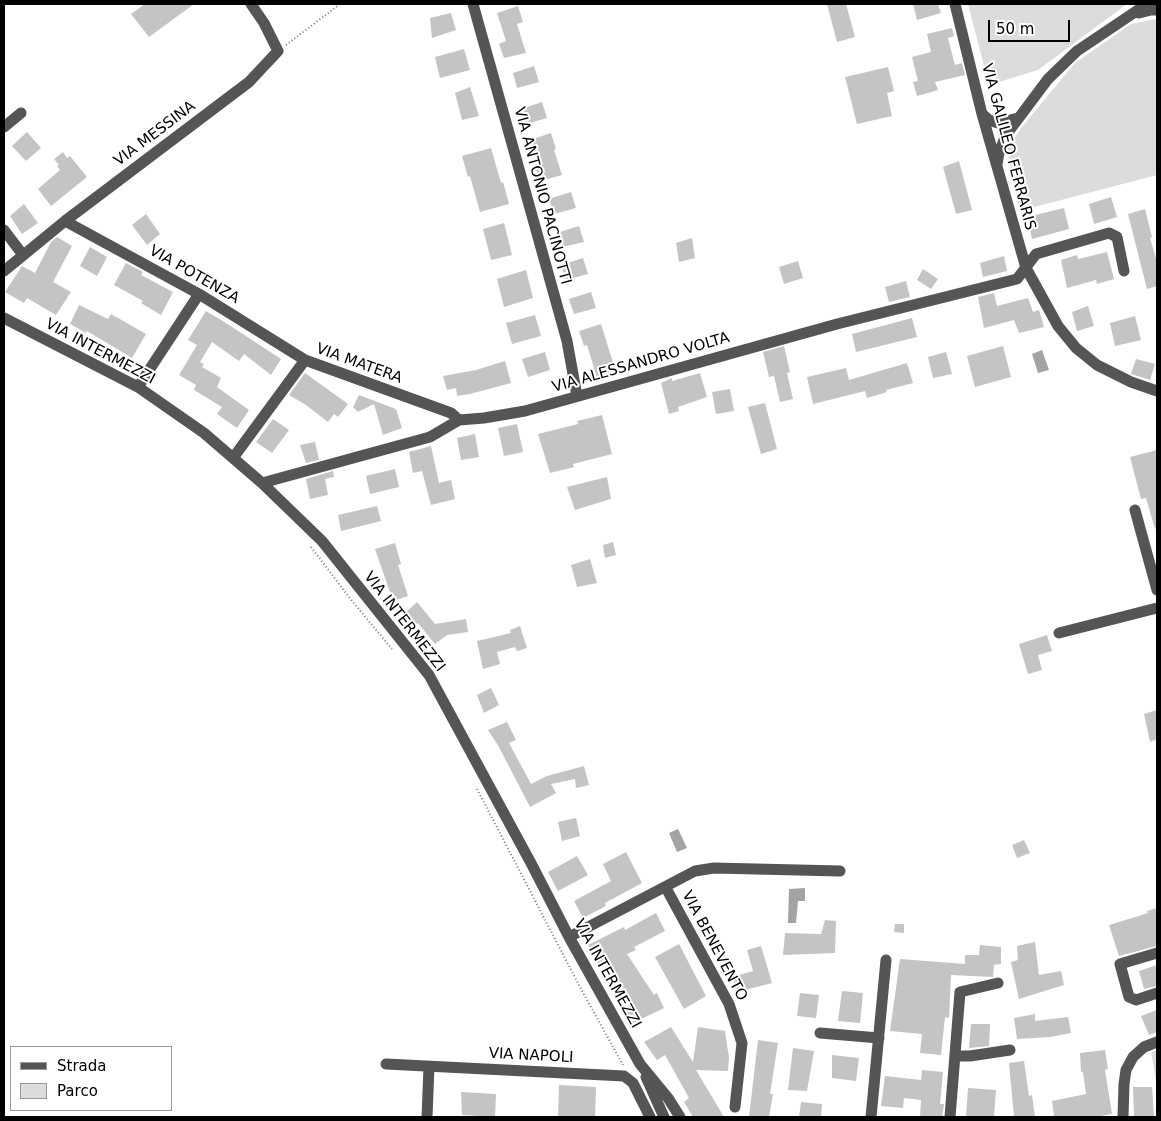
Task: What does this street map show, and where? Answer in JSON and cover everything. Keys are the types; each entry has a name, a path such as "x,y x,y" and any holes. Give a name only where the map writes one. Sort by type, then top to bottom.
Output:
{"street":[{"path":"251,4 264,23 278,51"},
{"name":"VIA ANTONIO PACINOTTI","path":"473,4 567,341 577,396"},
{"name":"VIA GALILEO FERRARIS","path":"954,4 987,134 1026,268"},
{"path":"997,168 999,153 1006,135 1048,79 1077,51 1148,4"},
{"path":"1130,15 1157,10"},
{"name":"VIA MESSINA","path":"4,271 65,222 250,82 278,51"},
{"path":"4,127 21,113"},
{"path":"982,114 989,120 998,123"},
{"path":"987,134 998,123 1018,118"},
{"path":"987,134 1006,135"},
{"name":"VIA POTENZA","path":"65,222 199,294 305,360"},
{"path":"4,230 23,255"},
{"name":"VIA ALESSANDRO VOLTA","path":"262,483 430,436 458,420 525,411 837,324 1017,279 1036,254 1109,233 1118,237 1124,271"},
{"path":"1026,268 1058,326 1076,348 1097,365 1131,382 1157,391"},
{"path":"138,387 199,294"},
{"name":"VIA INTERMEZZI","path":"4,318 138,387 204,434 233,458 322,541 429,675 569,937 640,1064 668,1098 680,1117"},
{"name":"VIA MATERA","path":"233,458 305,360 451,413 458,420"},
{"path":"1135,510 1157,590"},
{"path":"1059,633 1157,608"},
{"name":"VIA BENEVENTO","path":"569,937 666,888 695,871 714,868 840,871"},
{"name":"VIA BENEVENTO","path":"666,888 728,1004 742,1043 735,1107"},
{"path":"1157,953 1120,964 1129,997 1136,1000 1157,993"},
{"path":"871,1117 886,960"},
{"path":"950,1117 960,992 998,983"},
{"path":"820,1033 879,1038"},
{"path":"1123,1117 1126,1070 1133,1057 1144,1046 1157,1042"},
{"path":"955,1056 970,1056 1010,1050"},
{"name":"VIA NAPOLI","path":"386,1064 624,1076 633,1083"},
{"path":"640,1064 664,1117"},
{"path":"427,1117 429,1067"},
{"path":"633,1083 650,1117"}],"path":[{"path":"278,51 340,4"},
{"path":"311,547 352,601 396,653"},
{"path":"474,783 581,989 633,1083"}],"green space":[{"path":"968,4 1127,4 1038,70 989,85"},
{"path":"1156,19 1157,175 1019,211 1007,149 1021,128 1075,63 1131,24"},
{"path":"1157,1050 1157,1087 1151,1052"}],"shaded area":[{"path":"1042,350 1049,370 1038,373 1032,354"},
{"path":"678,829 687,848 677,852 669,833"},
{"path":"805,888 805,901 798,901 796,923 788,923 789,889"}],"building":[{"path":"145,4 194,4 149,37 131,14"},
{"path":"827,4 846,4 855,37 837,42"},
{"path":"913,4 938,4 941,13 917,20"},
{"path":"518,6 523,22 517,24 526,53 504,58 499,44 506,41 497,13"},
{"path":"451,13 456,30 432,38 430,18"},
{"path":"952,28 954,36 948,38 955,65 962,63 965,75 935,82 938,90 917,96 913,82 918,81 912,57 931,52 927,34"},
{"path":"464,49 470,70 440,78 435,57"},
{"path":"534,66 539,82 517,88 513,73"},
{"path":"888,67 894,91 887,93 892,116 857,124 845,77"},
{"path":"470,87 479,116 462,120 455,93"},
{"path":"542,102 547,118 526,124 521,109"},
{"path":"27,132 41,148 26,161 12,146"},
{"path":"551,133 562,175 540,181 535,166 538,165 530,140"},
{"path":"491,148 509,204 480,212 462,156"},
{"path":"63,152 67,158 70,156 87,177 51,206 38,189 60,170 57,166 59,165 54,159"},
{"path":"959,161 972,210 956,214 943,167"},
{"path":"571,192 576,208 554,214 549,199"},
{"path":"1111,197 1117,217 1094,224 1089,204"},
{"path":"24,204 38,223 22,234 10,216"},
{"path":"1064,208 1069,229 1032,239 1027,217"},
{"path":"1145,209 1152,237 1150,238 1157,262 1157,286 1147,289 1128,214"},
{"path":"146,214 160,234 147,245 132,225"},
{"path":"504,223 512,255 491,260 483,229"},
{"path":"579,226 584,242 562,247 557,233"},
{"path":"57,237 72,246 53,282 71,292 56,315 27,298 24,303 5,292 22,266 35,273 51,242"},
{"path":"692,238 695,258 679,262 676,243"},
{"path":"90,247 107,257 97,276 80,266"},
{"path":"1107,252 1114,279 1097,284 1096,280 1067,288 1061,260 1077,255 1078,259"},
{"path":"1004,256 1007,271 983,277 980,263"},
{"path":"583,258 588,274 566,280 561,265"},
{"path":"798,261 803,278 784,284 779,267"},
{"path":"126,263 143,272 141,275 173,292 161,315 141,303 143,301 114,285"},
{"path":"923,269 938,279 931,289 917,280"},
{"path":"526,270 533,298 504,307 497,279"},
{"path":"906,281 910,297 889,302 885,287"},
{"path":"591,292 596,308 574,314 569,299"},
{"path":"994,293 997,306 1028,298 1033,312 1039,310 1044,327 1019,333 1014,320 984,328 978,297"},
{"path":"79,305 108,319 111,314 146,334 132,358 87,331 86,333 70,324"},
{"path":"1088,306 1094,326 1077,331 1072,312"},
{"path":"206,311 281,359 271,375 244,354 239,361 212,342 200,362 204,364 202,367 221,378 217,387 249,410 237,428 217,414 222,407 194,390 196,385 179,375 197,345 188,340"},
{"path":"535,315 541,336 512,344 506,323"},
{"path":"1135,316 1141,340 1115,346 1110,323"},
{"path":"912,318 917,337 856,352 852,334"},
{"path":"601,324 616,372 597,378 587,345 584,346 579,331"},
{"path":"784,346 790,372 787,373 793,399 780,402 774,376 769,377 763,352"},
{"path":"1003,346 1011,377 975,387 967,356"},
{"path":"545,352 550,370 528,377 522,359"},
{"path":"946,352 952,374 933,378 928,357"},
{"path":"1136,359 1155,364 1150,380 1131,374"},
{"path":"505,361 511,383 457,396 456,388 447,390 443,376 476,370"},
{"path":"907,363 913,383 886,390 887,392 867,398 865,391 813,404 807,377 846,368 849,380"},
{"path":"305,373 348,404 338,417 334,414 328,422 289,395"},
{"path":"700,373 707,397 678,407 679,411 669,414 661,383 672,378 672,381"},
{"path":"730,389 734,411 716,414 712,392"},
{"path":"359,395 396,409 402,428 383,435 374,404 358,412 353,407"},
{"path":"765,403 777,449 761,454 748,407"},
{"path":"602,415 612,454 573,464 574,467 550,473 538,434 578,424 577,421"},
{"path":"273,419 289,430 272,453 256,442"},
{"path":"517,424 523,452 504,456 498,428"},
{"path":"475,434 479,457 461,460 457,438"},
{"path":"315,442 319,460 306,463 300,445"},
{"path":"431,446 439,483 451,480 455,499 431,505 422,471 413,473 409,452"},
{"path":"1157,450 1157,528 1155,529 1146,498 1141,499 1130,457"},
{"path":"395,469 399,487 370,494 366,476"},
{"path":"333,471 334,477 325,479 328,495 310,499 306,479"},
{"path":"607,477 611,499 575,510 567,487"},
{"path":"377,506 381,521 341,531 338,515"},
{"path":"613,542 616,555 605,558 603,545"},
{"path":"395,543 401,564 398,565 408,596 393,601 375,549"},
{"path":"590,559 597,583 577,587 571,565"},
{"path":"417,602 435,624 466,619 468,632 447,635 435,644 418,623 416,625 405,613"},
{"path":"520,626 527,648 517,651 515,647 497,652 500,664 483,669 477,641 511,633 510,630"},
{"path":"1047,635 1052,651 1038,655 1042,670 1028,674 1019,644"},
{"path":"491,688 499,705 484,713 477,695"},
{"path":"1157,710 1157,739 1150,742 1144,714"},
{"path":"507,722 516,740 509,743 531,784 547,776 584,766 589,785 576,788 575,779 551,784 556,793 530,807 499,747 488,730"},
{"path":"576,818 580,836 562,841 558,822"},
{"path":"1024,840 1030,853 1017,858 1012,845"},
{"path":"626,852 642,883 605,903 606,906 583,918 574,901 611,881 603,864"},
{"path":"577,856 588,875 558,891 548,872"},
{"path":"1157,908 1157,946 1119,956 1109,925 1148,913 1147,911"},
{"path":"656,913 665,931 634,947 636,950 627,954 654,995 657,993 664,1008 631,1024 623,1008 633,1004 607,964 600,968 588,945 624,927 625,930"},
{"path":"825,920 836,921 835,953 783,955 785,933 821,934"},
{"path":"895,924 904,924 904,933 894,932"},
{"path":"1035,942 1039,975 1061,971 1064,985 1019,999 1011,962 1018,960 1017,946"},
{"path":"679,944 706,996 684,1009 655,957"},
{"path":"980,945 1001,947 1001,964 994,965 993,977 951,975 949,1018 945,1017 941,1055 920,1053 922,1034 890,1031 900,959 965,964 965,955 979,955"},
{"path":"761,946 772,983 737,992 732,977 753,971 747,950"},
{"path":"1157,965 1157,986 1144,989 1139,971"},
{"path":"842,991 863,993 860,1023 838,1021"},
{"path":"800,993 819,995 816,1018 797,1016"},
{"path":"1157,1010 1157,1032 1149,1035 1141,1016"},
{"path":"1035,1014 1035,1021 1068,1017 1071,1033 1050,1037 1017,1039 1014,1018"},
{"path":"971,1024 990,1024 989,1046 969,1048"},
{"path":"671,1027 693,1062 698,1027 725,1031 729,1058 728,1071 696,1070 724,1117 693,1117 684,1102 689,1098 665,1055 657,1060 644,1042"},
{"path":"758,1040 778,1043 770,1094 773,1094 769,1117 749,1117"},
{"path":"793,1048 814,1051 807,1091 788,1090"},
{"path":"1105,1050 1108,1069 1105,1070 1112,1114 1095,1117 1054,1117 1052,1101 1086,1094 1083,1072 1081,1072 1080,1053"},
{"path":"832,1055 859,1058 856,1081 832,1078"},
{"path":"1024,1061 1029,1096 1032,1095 1035,1117 1014,1117 1009,1063"},
{"path":"922,1070 943,1072 940,1104 944,1104 942,1117 920,1117 921,1100 904,1098 903,1108 881,1106 885,1076 921,1080"},
{"path":"559,1085 596,1087 595,1117 558,1117"},
{"path":"1133,1087 1152,1087 1154,1117 1134,1117"},
{"path":"968,1088 996,1090 994,1117 966,1117"},
{"path":"461,1092 496,1094 495,1117 462,1115"},
{"path":"801,1102 822,1104 821,1117 799,1117"}]}
